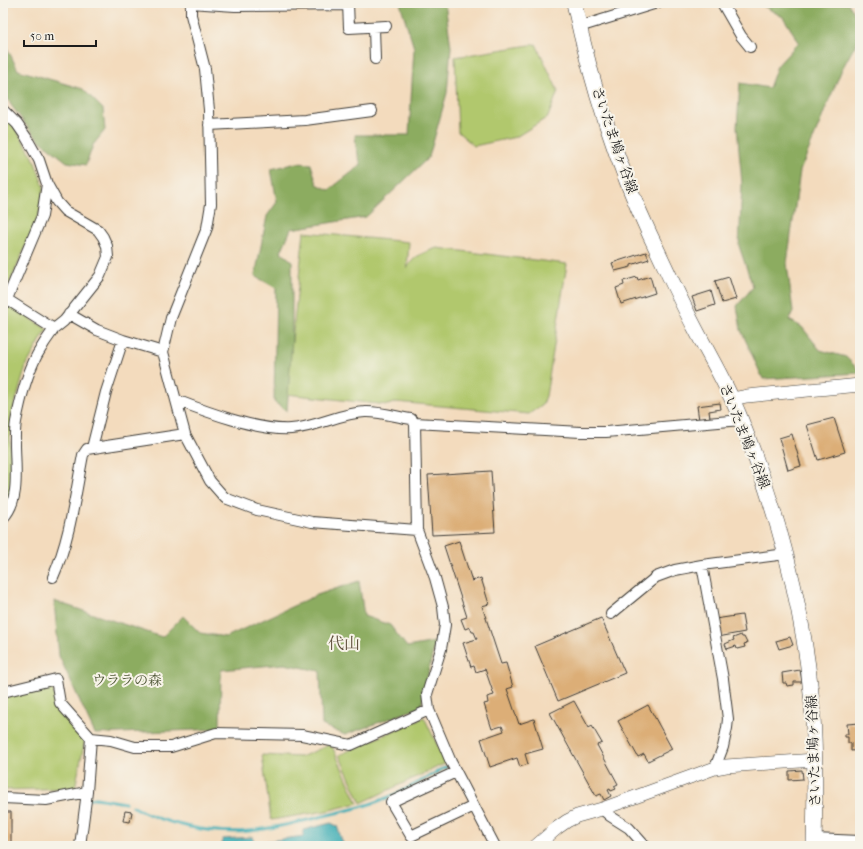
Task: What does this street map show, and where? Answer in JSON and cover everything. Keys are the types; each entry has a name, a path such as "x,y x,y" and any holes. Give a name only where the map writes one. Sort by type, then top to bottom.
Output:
{"main road":[{"name":"さいたま鳩ヶ谷線","path":"574,3 579,27 602,109 631,191 649,233 693,325 732,399 741,420 764,482 786,554 806,649 813,717 815,760 814,842"}],"street":[{"path":"386,26 374,28 348,28 348,4 235,6 191,3 191,15 205,69 209,125 211,204 207,228 171,318 163,352 185,434 210,481 225,498 257,510 312,522 417,530"},
{"path":"579,27 657,3"},
{"path":"722,3 741,36 750,47"},
{"path":"374,28 375,59"},
{"path":"3,110 17,124 26,137 39,160 47,184 57,202 65,212 98,230 105,242 108,257 100,276 64,321 54,329 37,355 22,397 16,425 16,488 8,513 3,518"},
{"path":"209,125 305,120 372,111"},
{"path":"47,184 42,216 5,298 54,329"},
{"path":"69,314 97,330 123,340 163,352"},
{"path":"92,448 106,392 123,340"},
{"path":"732,399 747,396 860,385"},
{"path":"176,400 217,415 274,428 289,429 305,427 336,418 366,412 411,419 415,424 417,530 435,578 443,607 445,625 441,649 426,694 429,710 454,767 495,846"},
{"path":"415,424 606,432 741,420"},
{"path":"52,577 61,559 69,529 82,455 87,449 185,434"},
{"path":"611,614 656,577 675,570 786,554"},
{"path":"702,565 723,679 728,719 723,747 715,768"},
{"path":"3,692 56,679 60,703 91,738 111,740 135,747 171,747 216,733 302,735 351,745 429,710"},
{"path":"80,846 87,792 91,738"},
{"path":"536,846 567,821 577,816 602,809 715,768 815,760"},
{"path":"454,767 391,802 411,836 474,806"},
{"path":"3,798 46,800 87,792"},
{"path":"602,809 629,828 645,846"},
{"path":"814,842 860,841"}],"green space":[{"path":"400,3 445,3 451,47 447,93 429,157 366,217 291,229 281,252 292,261 292,339 287,411 274,402 276,288 255,276 267,216 277,202 271,169 297,163 311,164 317,184 329,190 361,165 356,147 355,135 409,135 414,48"},
{"path":"758,3 848,3 860,22 858,40 842,69 800,171 787,263 793,312 789,320 802,327 820,350 846,357 860,371 860,373 763,379 741,330 737,306 753,287 739,246 742,184 737,127 740,83 769,88 777,66 799,42 783,17"},
{"path":"536,44 558,91 548,117 516,137 474,146 458,132 455,57"},
{"path":"3,47 7,48 18,70 83,89 103,109 105,130 93,145 86,165 67,162 39,140 11,105 3,89"},
{"path":"3,115 14,126 33,157 44,187 39,215 3,299"},
{"path":"304,232 409,242 407,269 416,258 437,248 567,264 546,396 543,404 529,414 396,402 388,405 286,394"},
{"path":"3,302 47,329 26,366 12,414 10,437 13,489 3,511"},
{"name":"ウララの森","path":"359,581 364,616 390,625 407,647 435,642 421,707 345,735 322,725 320,671 284,664 221,670 220,729 95,734 59,656 54,601 162,637 183,616 200,633 226,637 317,595"},
{"path":"52,685 57,707 85,740 75,788 3,790 3,698"},
{"path":"424,717 446,763 361,803 339,755"},
{"path":"331,744 358,803 326,811 271,820 262,755 301,757"}],"water":[{"path":"331,823 337,826 344,846 220,846 223,839 253,837 254,843 304,836 303,830"}],"building":[{"path":"646,252 649,259 631,265 631,267 615,271 612,263"},
{"path":"650,276 655,293 621,304 616,288 624,285 623,281 637,277 638,280"},
{"path":"729,277 736,299 722,303 715,281"},
{"path":"711,291 715,305 697,311 692,297"},
{"path":"720,403 721,409 709,411 710,418 699,420 697,406"},
{"path":"834,418 845,452 818,460 807,425"},
{"path":"792,434 801,466 788,470 779,438"},
{"path":"491,471 495,532 432,535 428,475"},
{"path":"459,541 472,581 481,578 489,604 482,606 501,664 506,663 513,687 507,689 519,724 534,719 543,749 525,754 528,764 520,767 517,758 490,767 481,739 504,731 502,726 492,729 484,704 488,703 487,697 494,695 485,669 476,672 474,666 471,667 463,643 477,639 470,627 465,629 461,619 467,617 444,546"},
{"path":"742,615 745,632 718,637 715,619"},
{"path":"601,618 625,673 558,701 535,646"},
{"path":"741,635 747,643 744,644 745,647 737,649 736,646 727,649 725,644 734,640 733,638"},
{"path":"790,637 793,645 779,649 776,641"},
{"path":"800,670 802,682 794,682 794,685 787,686 786,683 783,683 782,673"},
{"path":"574,701 589,728 592,726 602,743 597,745 618,784 614,786 616,789 611,791 610,789 608,790 611,796 604,800 601,794 596,796 550,713"},
{"path":"648,705 672,749 648,761 644,754 638,757 618,721"},
{"path":"860,723 859,750 851,751 851,743 848,743 848,737 845,737 845,734 848,734 847,724"},
{"path":"802,770 803,779 789,780 789,771"},
{"path":"125,811 132,812 130,822 123,821"},
{"path":"3,812 11,812 11,846 3,846"}],"waterway":[{"path":"132,806 158,818 189,827 204,830 235,832 249,831 291,824 380,801 446,767"},
{"path":"89,799 96,798 125,803"}],"district":[{"name":"代山","path":"344,643"}]}
